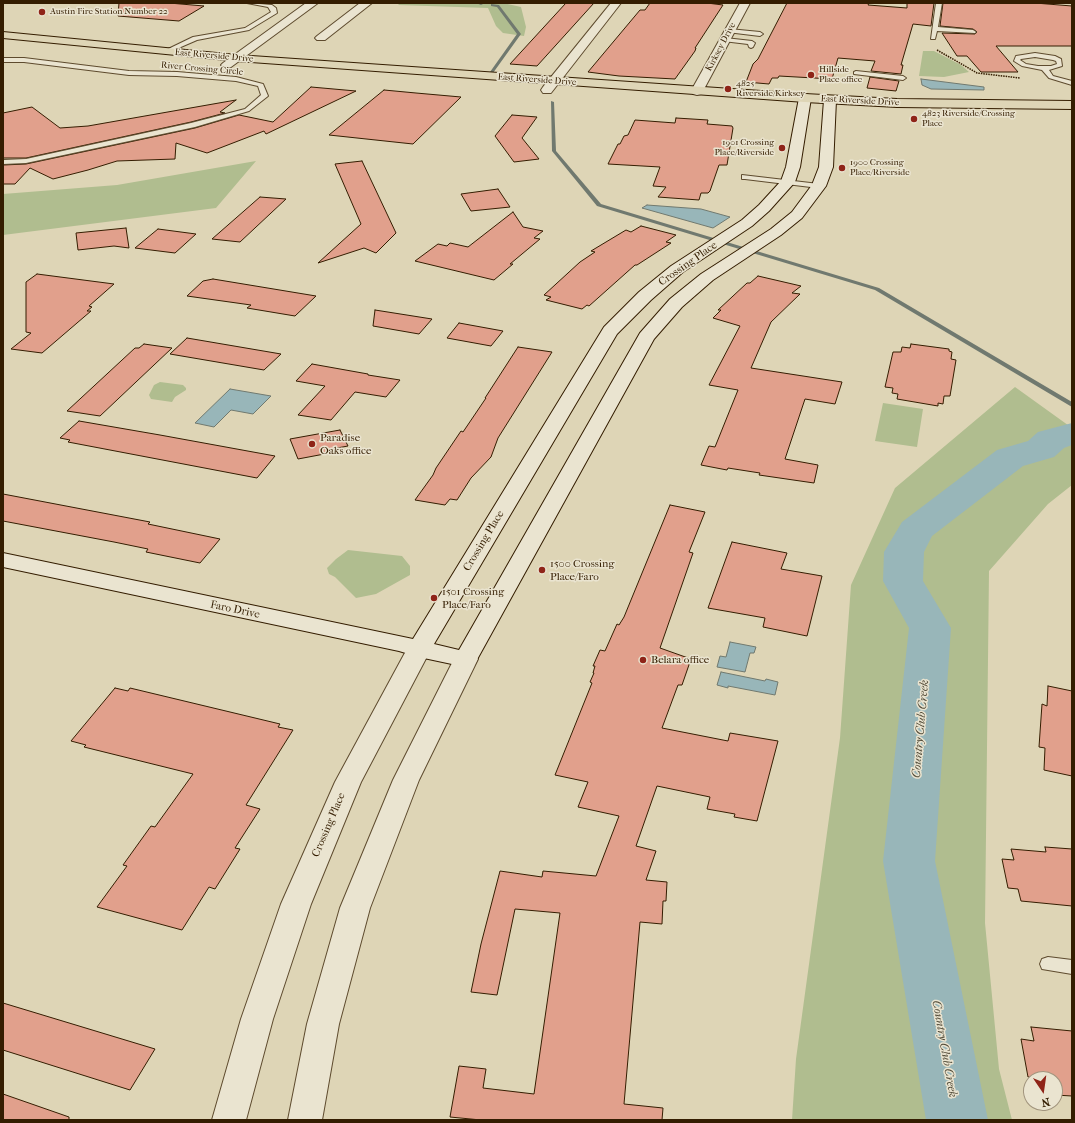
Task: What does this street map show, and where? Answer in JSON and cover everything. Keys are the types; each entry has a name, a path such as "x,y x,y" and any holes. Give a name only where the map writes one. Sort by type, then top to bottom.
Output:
{"main road":[{"name":"East Riverside Drive","path":"3,35 165,52 551,86 697,90 805,103"},
{"name":"East Riverside Drive","path":"3,45 227,65 805,103 944,114 1072,114"},
{"name":"East Riverside Drive","path":"830,105 1072,105"},
{"path":"1033,114 1033,110 1036,109 1072,105"}],"street":[{"path":"227,65 314,3"},
{"path":"321,38 367,3"},
{"path":"551,86 616,3"},
{"name":"Kirksey Drive","path":"697,90 744,3"},
{"name":"Crossing Place","path":"229,1120 257,1019 296,904 348,782 406,675 418,649 610,331 645,296 677,269 747,224 788,182 793,167 805,103"},
{"name":"Crossing Place","path":"305,1120 323,1024 355,908 406,780 466,659 646,337 676,303 708,277 776,232 797,215 819,186 826,167 830,105"},
{"name":"Faro Drive","path":"3,560 399,643 418,649 466,659"}],"lane":[{"path":"165,52 195,38 246,29 274,13 274,10 270,6 250,3"},
{"path":"934,38 939,3"},
{"path":"935,29 973,32"},
{"path":"727,35 760,34"},
{"path":"727,35 752,43 751,46"},
{"path":"1044,68 1057,67 1061,63 1055,58 1042,55 1028,55 1016,59 1024,65 1044,68 1051,77 1072,83"},
{"name":"River Crossing Circle","path":"3,60 24,60 129,73 177,74 236,79 261,85 265,96 247,110 192,125 26,161 3,162"},
{"path":"856,73 903,78"},
{"path":"745,177 819,186"},
{"path":"1048,964 1072,968"}],"path":[{"path":"934,38 939,40 936,50 974,72 994,76 1025,79"}],"green space":[{"path":"400,3 503,3 521,7 526,27 524,36 503,33 496,26 488,8 398,5"},
{"path":"923,51 934,51 961,65 969,72 944,77 919,76"},
{"path":"256,161 216,208 3,235 3,194 117,185"},
{"path":"160,382 183,385 186,390 175,397 172,402 151,399 149,395 154,385"},
{"path":"1015,387 1072,428 1072,485 1048,504 989,571 985,923 999,1069 1012,1120 792,1120 796,1059 840,738 851,585 895,488"},
{"path":"883,403 923,409 917,447 875,441"},
{"path":"348,550 402,556 410,566 410,575 376,594 356,598 335,577 329,574 327,568"}],"water":[{"path":"921,79 984,87 984,90 931,89 922,85"},
{"path":"647,205 701,209 730,217 713,228 642,208"},
{"path":"230,389 271,396 253,414 231,410 214,427 195,423"},
{"path":"730,642 756,647 754,653 750,653 745,672 717,667 720,656 726,657"},
{"path":"721,672 765,681 766,679 778,682 775,695 717,685"}],"building":[{"path":"119,3 169,3 204,6 179,21 118,16"},
{"path":"566,3 594,3 537,66 510,64"},
{"path":"650,3 707,3 723,5 695,48 695,51 675,79 619,76 588,72 640,10 645,10"},
{"path":"787,3 869,3 868,5 907,8 907,3 934,3 931,26 913,24 901,65 903,65 901,74 871,71 875,61 838,58 832,79 779,76 778,78 772,78 769,84 746,82 753,64 758,59"},
{"path":"943,3 1035,3 1072,6 1072,46 996,46 1018,72 981,72 967,56 957,56 942,33 975,34 977,32 973,29 940,26"},
{"path":"870,77 899,81 896,91 867,88"},
{"path":"311,87 356,91 266,134 264,131 207,153 176,143 175,159 117,161 53,179 30,168 15,184 3,184 3,165 26,164 195,128 239,115 273,122"},
{"path":"384,90 461,97 413,144 329,135"},
{"path":"236,100 220,112 225,113 191,122 26,158 3,158 3,113 32,107 60,128 88,126"},
{"path":"512,115 537,117 522,138 539,159 514,162 495,136"},
{"path":"676,118 708,120 707,124 732,126 733,128 727,165 719,165 710,191 708,193 701,193 699,200 658,197 666,187 653,186 660,167 608,164 618,144 620,144 624,136 628,135 635,120 675,123"},
{"path":"362,161 396,233 376,253 364,248 318,263 361,224 335,164"},
{"path":"498,189 510,207 471,211 461,194"},
{"path":"260,197 286,199 240,242 212,239"},
{"path":"513,212 523,227 543,231 534,238 540,239 510,264 513,264 494,280 415,261 438,244 447,246 450,243 468,247"},
{"path":"641,226 676,235 666,242 671,243 635,265 589,306 587,305 582,309 546,300 551,297 544,295 580,262 595,252 591,251 626,230 631,232"},
{"path":"126,228 129,248 114,246 78,250 76,233"},
{"path":"158,229 196,234 175,253 135,248"},
{"path":"37,274 114,284 89,306 92,307 87,311 91,311 42,353 11,349 31,333 26,332 26,282"},
{"path":"758,276 801,286 792,293 800,294 771,322 751,368 842,382 835,404 805,399 785,459 818,465 814,483 759,475 760,473 728,468 727,470 701,465 709,446 715,447 738,390 709,385 740,326 713,318 721,310 718,310 747,283 750,283"},
{"path":"213,279 316,296 295,316 247,308 251,305 187,296 203,281"},
{"path":"375,310 432,319 419,334 373,326"},
{"path":"459,323 503,331 491,346 447,338"},
{"path":"187,338 281,354 264,370 170,354"},
{"path":"144,344 172,348 100,416 67,411 135,348 139,348"},
{"path":"911,344 949,349 949,351 952,352 951,359 956,360 950,396 944,396 943,404 938,403 938,406 897,399 898,394 892,393 893,388 885,387 893,352 901,352 902,347 910,348"},
{"path":"518,347 552,352 498,438 491,457 471,478 457,500 450,499 445,505 415,500 461,431 463,432 486,398"},
{"path":"312,364 400,380 386,397 355,392 331,420 298,415 325,386 296,381"},
{"path":"79,421 275,456 257,478 68,442 70,440 60,438"},
{"name":"Paradise Oaks office","path":"340,430 348,446 337,448 339,450 335,452 298,459 290,439"},
{"path":"3,494 150,522 148,524 220,539 200,563 146,552 148,549 3,521"},
{"path":"670,505 705,512 689,552 693,553 660,648 691,659 682,685 678,685 662,728 728,741 730,733 778,741 757,821 734,817 735,814 707,809 710,797 657,786 636,846 656,851 646,880 667,882 666,901 663,901 662,924 640,922 624,1104 663,1108 662,1120 481,1120 450,1117 459,1066 486,1069 483,1088 534,1094 560,913 515,909 497,995 471,992 481,944 500,871 542,877 543,871 596,876 619,816 578,807 588,782 555,775 592,683 590,682 594,673 595,666 593,666 600,650 605,651 617,624 619,625 624,617"},
{"path":"732,542 787,553 781,569 822,576 807,636 763,627 765,618 708,608"},
{"path":"1048,686 1072,691 1072,776 1044,770 1045,748 1039,747 1042,704 1047,706"},
{"path":"115,688 128,691 130,688 280,724 278,727 293,730 246,805 260,809 235,848 240,849 215,889 209,887 182,930 97,907 127,866 123,865 151,826 155,827 193,774 84,747 86,745 71,741"},
{"path":"1045,847 1072,849 1072,906 1021,901 1018,889 1008,888 1002,859 1014,860 1011,849 1046,852"},
{"path":"3,1003 155,1049 130,1090 3,1050"},
{"path":"1031,1027 1072,1031 1072,1096 1063,1095 1063,1071 1027,1071 1021,1039 1034,1041"},
{"path":"3,1094 69,1117 69,1120 3,1120"}],"waterway":[{"path":"492,5 498,6 519,34 492,72"},
{"path":"552,102 554,151 599,205 877,289 1072,405"},
{"name":"Country Club Creek","path":"957,1120 909,861 930,628 903,581 904,552 916,530 1010,458 1041,449 1051,440 1072,434"}],"place":[{"name":"Austin Fire Station Number 22","path":"42,12"},
{"name":"Hillside Place office","path":"811,75"},
{"name":"4825 Riverside/Kirksey","path":"728,89"},
{"name":"4823 Riverside/Crossing Place","path":"914,119"},
{"name":"1901 Crossing Place/Riverside","path":"782,148"},
{"name":"1900 Crossing Place/Riverside","path":"842,168"},
{"name":"Paradise Oaks office","path":"312,444"},
{"name":"1500 Crossing Place/Faro","path":"542,570"},
{"name":"1501 Crossing Place/Faro","path":"434,598"},
{"name":"Belara office","path":"643,660"}]}
